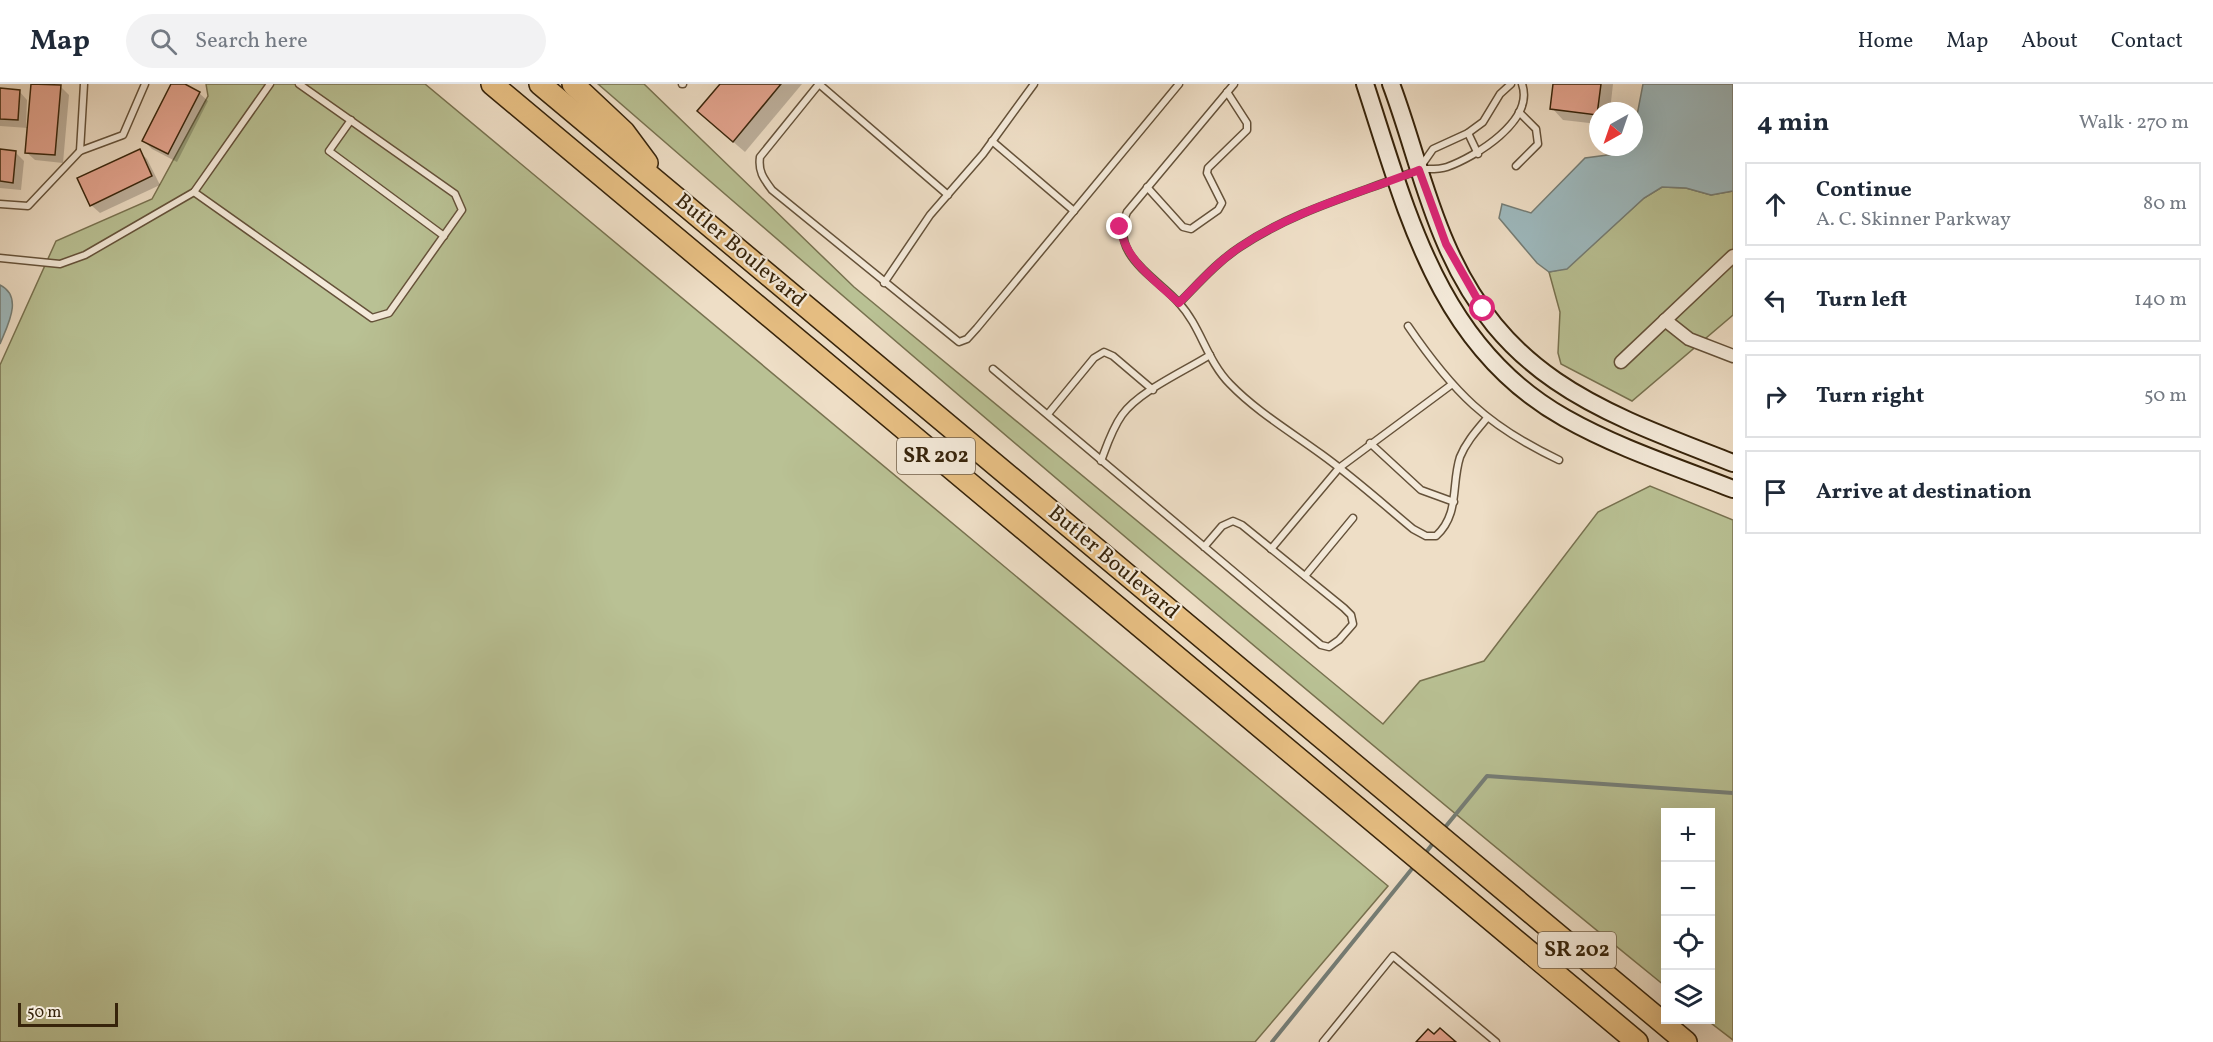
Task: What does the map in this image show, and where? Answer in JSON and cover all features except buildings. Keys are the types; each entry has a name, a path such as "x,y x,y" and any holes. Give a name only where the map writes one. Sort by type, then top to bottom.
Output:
{"highway":[{"path":"488,84 516,104"},
{"name":"Butler Boulevard","path":"492,84 1637,1042"},
{"name":"Butler Boulevard","path":"540,84 1686,1042"},
{"path":"573,84 624,132 672,194"}],"main road":[{"path":"1365,84 1394,180 1421,249 1444,294 1471,337 1504,372 1543,404 1585,429 1733,489"},
{"path":"1391,84 1446,244 1469,288 1497,328 1532,363 1592,405 1733,463"}],"street":[{"path":"1621,362 1733,256"},
{"path":"1665,320 1689,339 1733,356"}],"lane":[{"path":"80,151 84,84"},
{"path":"0,204 28,206 80,151 123,135 145,84"},
{"path":"0,258 60,264 85,255 194,192 270,84"},
{"path":"194,192 372,318 389,313 462,210 455,194 299,84"},
{"path":"948,195 819,84 760,156 759,166 762,177 772,190 959,342 967,339 977,328 1179,84"},
{"path":"884,282 930,215 992,141 1034,84"},
{"path":"1234,84 1127,212 1120,227 1122,240 1133,259 1179,303 1194,322 1210,355 1230,385 1339,468 1413,529 1425,536 1436,536 1446,527 1454,502 1460,458 1468,442 1486,418"},
{"path":"1419,170 1433,149 1468,134 1483,122 1500,94 1511,84"},
{"path":"1179,303 1239,248 1273,227 1336,199 1419,170 1444,168 1478,154 1498,138 1520,112 1525,92 1522,84"},
{"path":"1147,187 1183,226 1191,229 1218,210 1221,203 1207,173 1208,168 1246,130 1247,123 1227,92"},
{"path":"1516,166 1538,144 1536,129 1520,112"},
{"path":"351,120 329,151 444,236"},
{"path":"1468,134 1478,154"},
{"path":"992,141 1074,211"},
{"path":"1408,326 1451,385 1486,418 1520,442 1559,460"},
{"path":"1048,414 1094,357 1104,352 1113,356 1153,390"},
{"path":"1101,461 1110,436 1123,413 1153,390 1210,355"},
{"path":"993,369 1048,414 1101,461 1321,645 1329,647 1339,640 1353,624 1351,615 1242,525 1233,521 1222,526 1204,547"},
{"path":"1271,549 1339,468 1451,385"},
{"path":"1370,443 1421,490 1454,502"},
{"path":"1305,576 1353,518"},
{"path":"1323,1042 1393,956 1496,1042"}],"green space":[{"path":"206,84 425,84 1388,886 1255,1042 0,1042 0,365 56,241 152,199 208,96"},
{"path":"598,84 644,84 854,287 1383,724 1420,681 1484,661 1598,512 1650,486 1733,520 1733,1040 1712,1024 1715,1024 1715,808 1661,808 1661,983 1395,764 862,313"},
{"path":"1662,187 1686,188 1711,195 1733,191 1733,315 1632,401 1561,364 1558,353 1560,312 1549,272 1567,268 1644,198"}],"water":[{"path":"1643,84 1733,84 1733,191 1711,195 1686,188 1662,187 1644,198 1567,269 1549,272 1537,263 1499,218 1502,204 1531,213 1585,158 1643,156 1643,102 1640,102"},
{"path":"0,285 11,297 12,312 0,344"}],"waterway":[{"path":"1442,831 1487,776 1733,793"},
{"path":"1424,855 1434,842"},
{"path":"1272,1042 1415,865"}],"route":[{"path":"1120,227 1122,240 1133,259 1179,303 1210,271 1239,248 1273,227 1336,199 1419,170 1456,266 1483,309"}]}
